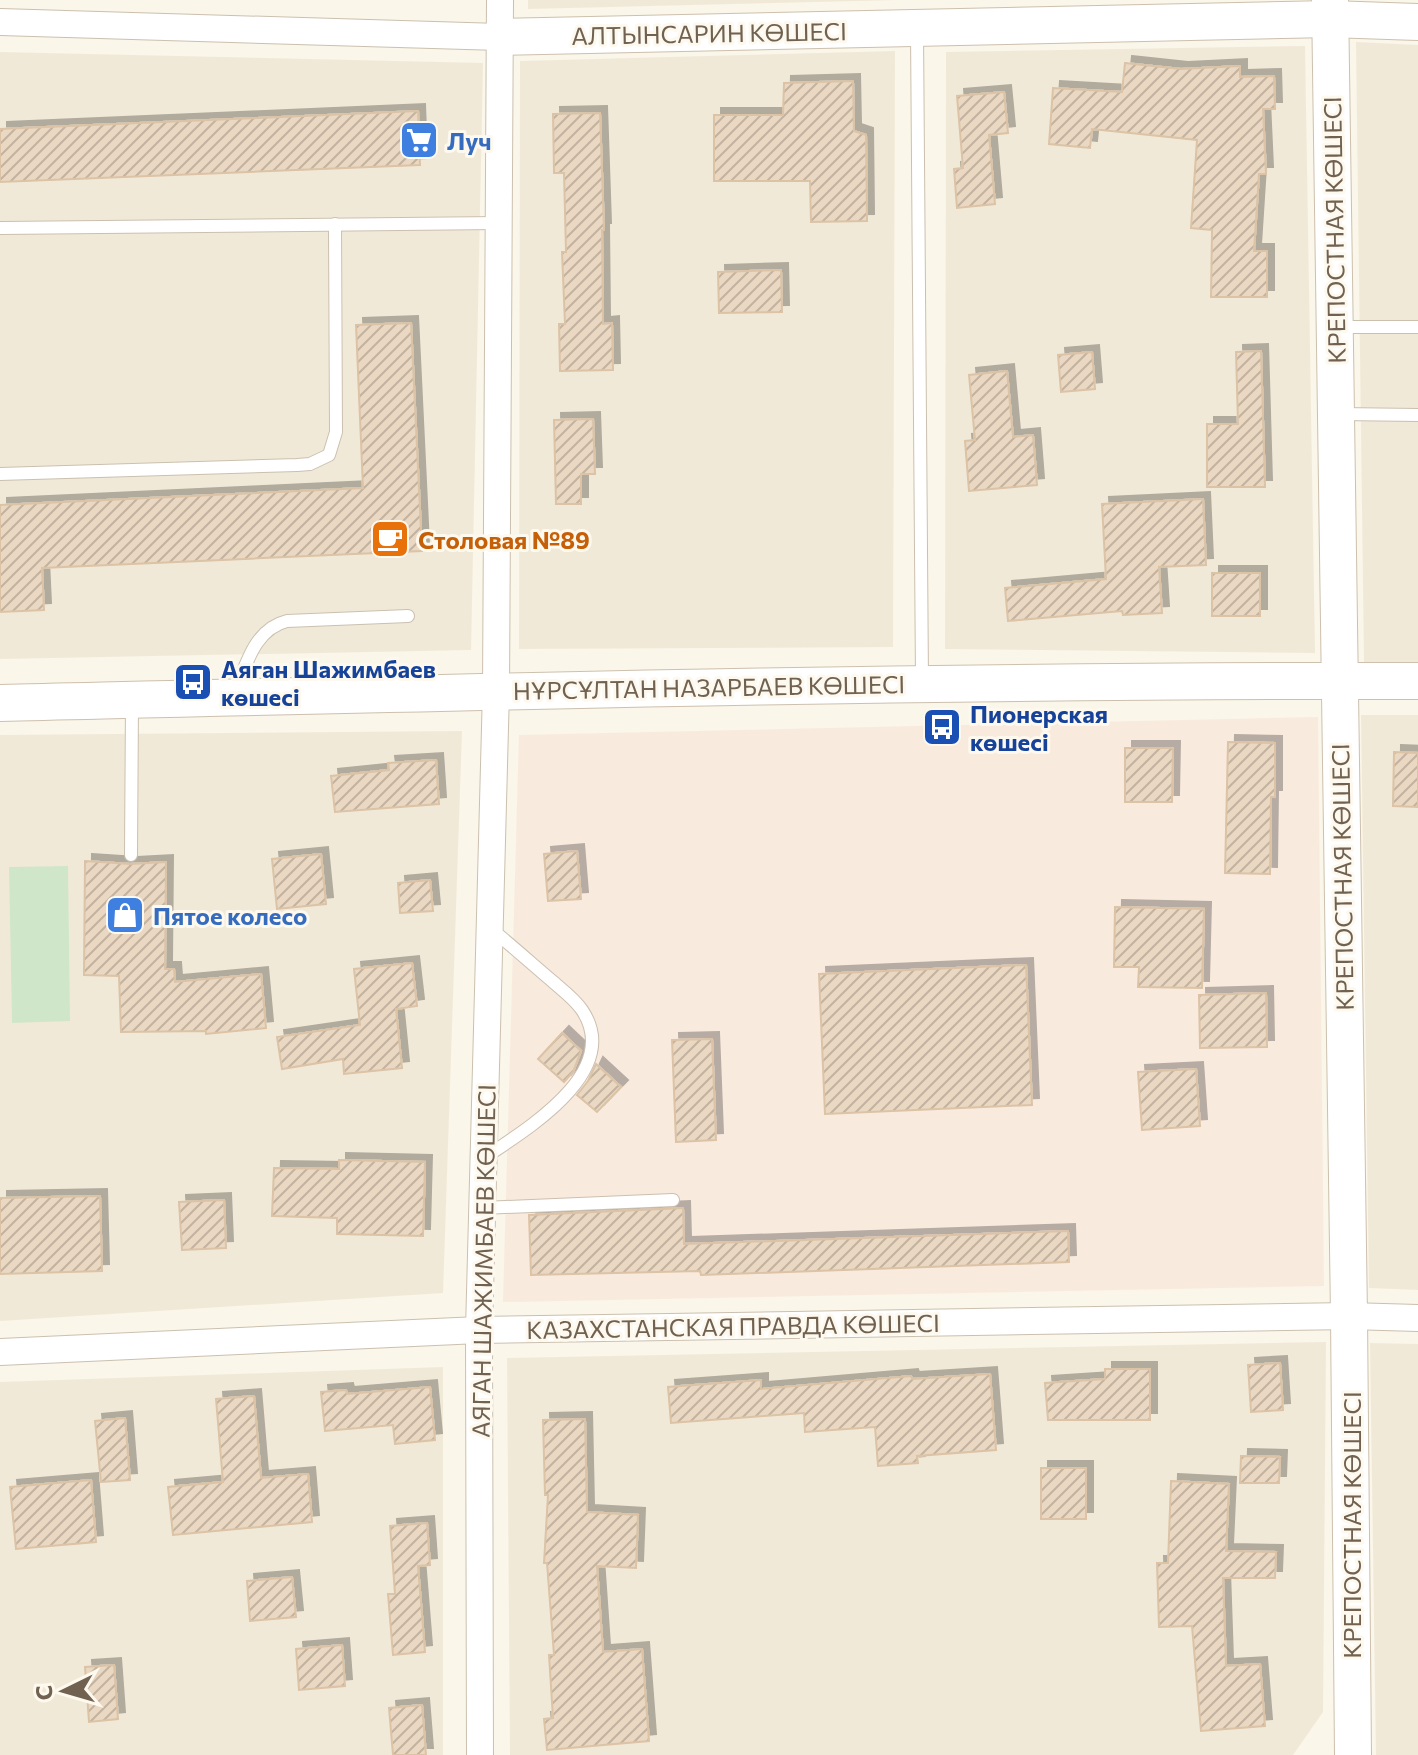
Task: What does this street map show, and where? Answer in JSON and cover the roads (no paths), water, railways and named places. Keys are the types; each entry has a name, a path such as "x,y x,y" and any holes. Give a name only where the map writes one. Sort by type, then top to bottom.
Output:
{"street":[{"name":"АЯГАН ШАЖИМБАЕВ КӨШЕСІ","path":"480,1755 479,1330 496,690 500,0"},
{"name":"АЛТЫНСАРИН КӨШЕСІ","path":"0,22 500,37 917,28 1330,10 1418,22"},
{"name":"КРЕПОСТНАЯ КӨШЕСІ","path":"1330,10 1349,1316 1352,1747"},
{"name":"НҰРСҰЛТАН НАЗАРБАЕВ КӨШЕСІ","path":"0,703 496,690 1418,681"},
{"name":"КАЗАХСТАНСКАЯ ПРАВДА КӨШЕСІ","path":"0,1352 479,1330 1349,1316 1418,1318"}],"lane":[{"path":"917,28 922,684"},
{"path":"0,228 499,223"},
{"path":"0,474 297,465 310,464 329,455 336,432 335,224"},
{"path":"1336,327 1418,327"},
{"path":"1337,414 1418,415"},
{"path":"232,697 258,639 272,625 287,621 408,616"},
{"path":"131,855 132,700"},
{"path":"484,1158 545,1117 562,1101 582,1073 591,1044 589,1025 576,1002 490,927"},
{"path":"483,1208 673,1200"}],"place":[{"name":"Луч","path":"419,140"},
{"name":"Столовая №89","path":"390,539"},
{"name":"Аяган Шажимбаев көшесі","path":"193,682"},
{"name":"Пионерская көшесі","path":"942,727"},
{"name":"Пятое колесо","path":"125,915"}]}
